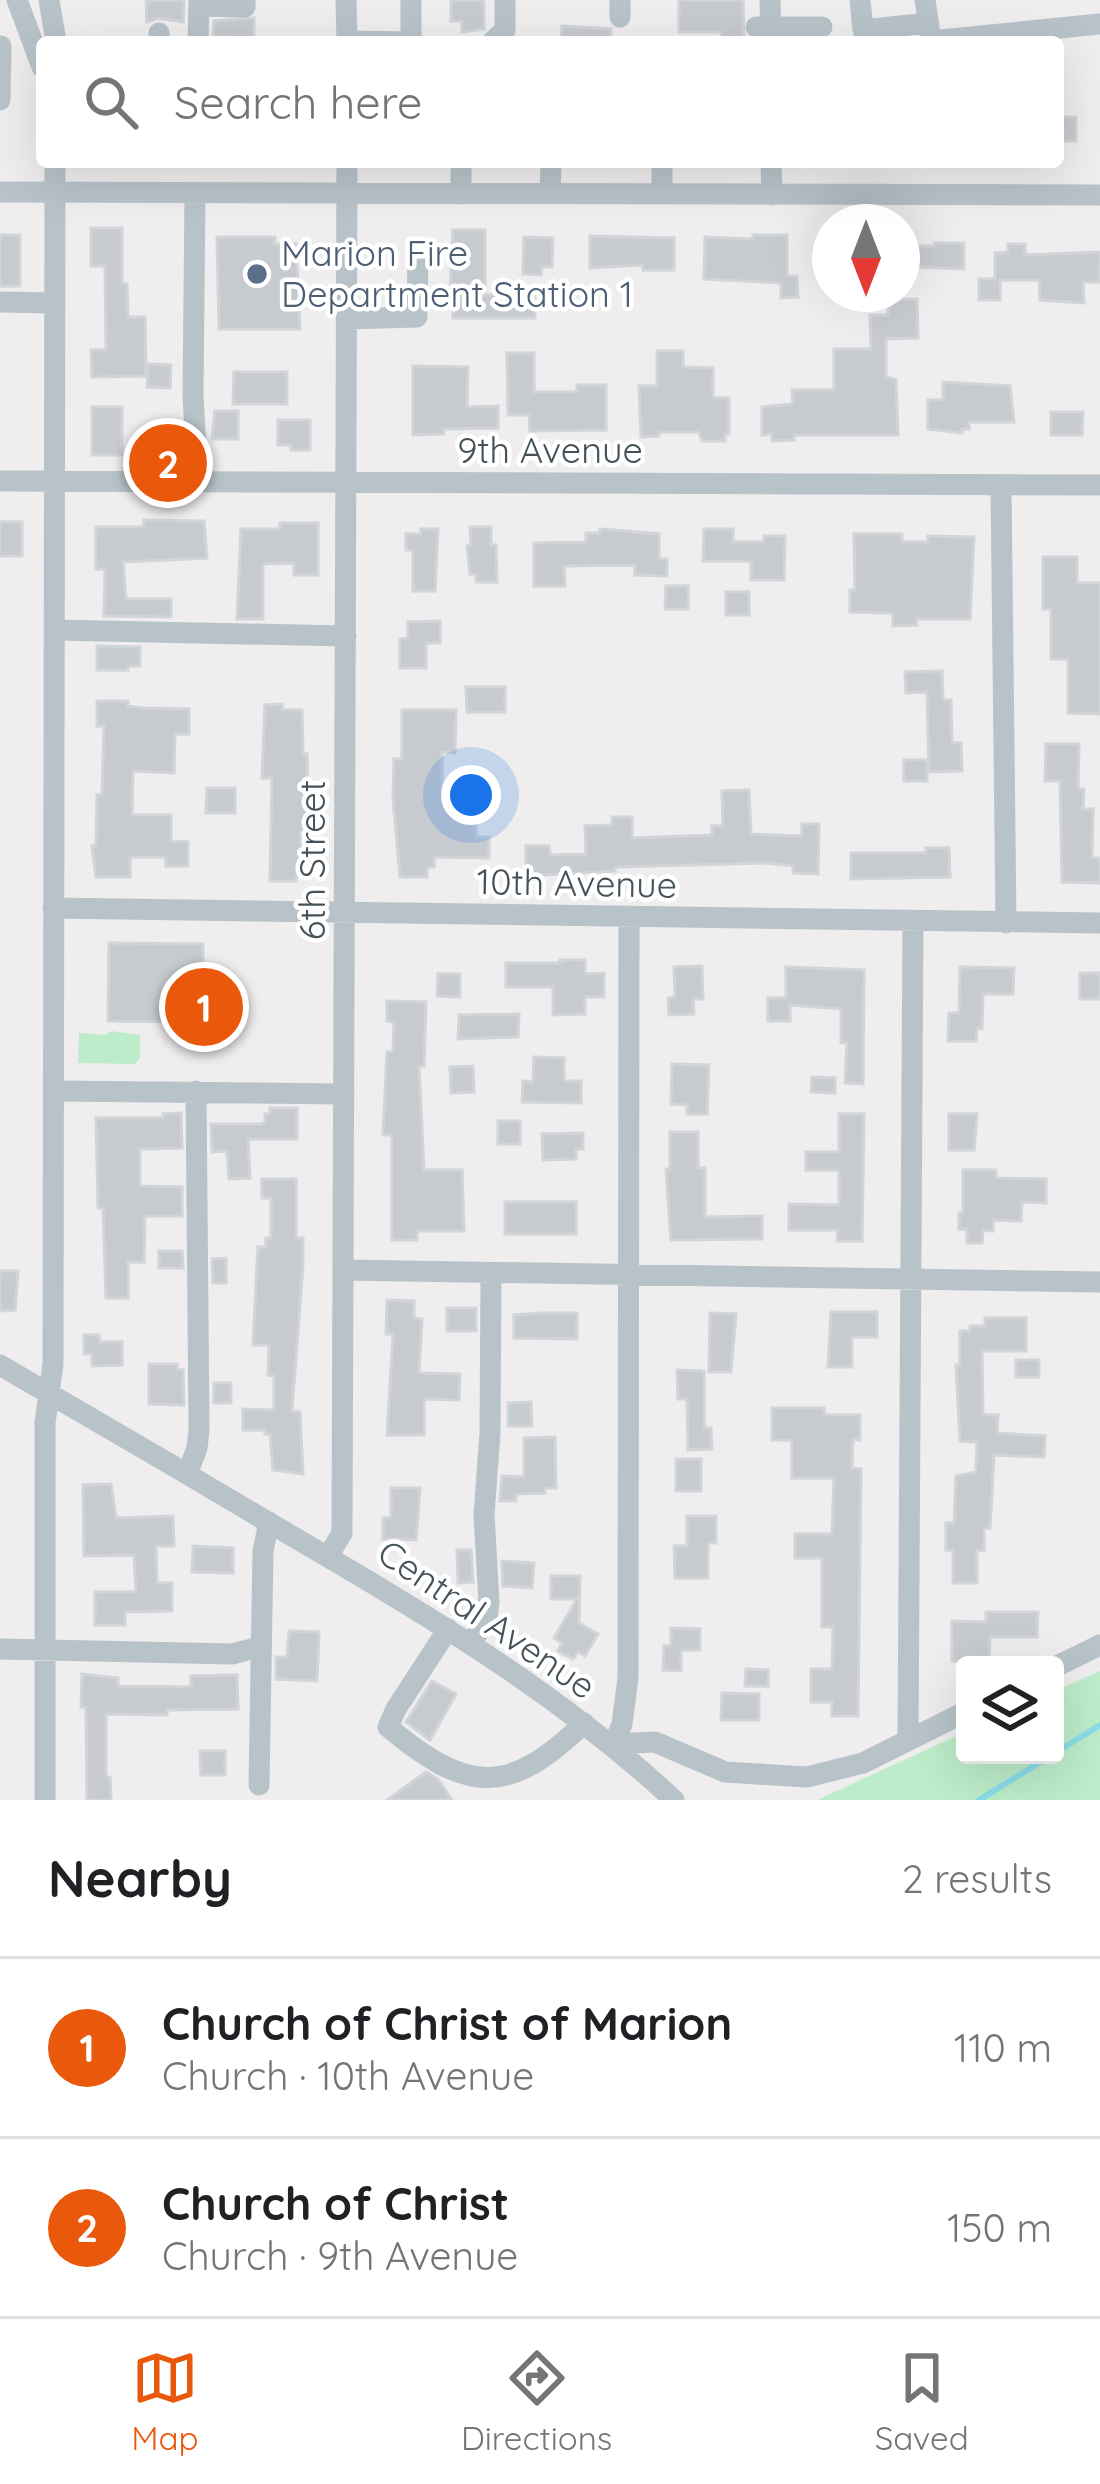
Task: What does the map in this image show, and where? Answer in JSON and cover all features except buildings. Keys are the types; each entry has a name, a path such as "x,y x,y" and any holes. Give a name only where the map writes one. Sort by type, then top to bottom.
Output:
{"street":[{"path":"17,0 36,36"},
{"path":"45,36 49,0"},
{"path":"199,36 199,3 244,7 245,0"},
{"path":"342,36 346,0"},
{"path":"411,0 412,36"},
{"path":"499,36 506,30 506,0"},
{"path":"770,0 766,32 822,27"},
{"path":"860,0 862,30 927,12"},
{"path":"979,36 1100,26 1092,0"},
{"path":"0,100 0,46 36,49"},
{"path":"45,1800 52,1364 56,168"},
{"name":"6th Street","path":"329,1555 341,1533 347,168"},
{"path":"461,168 461,194"},
{"path":"550,194 551,168"},
{"path":"662,168 662,194"},
{"path":"771,168 772,195"},
{"path":"0,192 1100,195"},
{"path":"195,194 193,397 198,482"},
{"path":"346,319 417,317 418,250"},
{"path":"0,302 55,303"},
{"name":"9th Avenue","path":"0,481 1100,485"},
{"path":"1001,485 1006,923"},
{"path":"53,630 346,636"},
{"name":"10th Avenue","path":"53,908 1100,923"},
{"path":"628,916 628,1678 622,1724 614,1744 674,1800"},
{"path":"908,1740 913,922"},
{"path":"52,1091 344,1094"},
{"path":"188,1472 200,1430 196,1091"},
{"path":"344,1270 1100,1282"},
{"path":"471,1644 487,1618 489,1602 484,1515 490,1433 491,1273"},
{"name":"Central Avenue","path":"0,1365 329,1555 471,1644 614,1744 655,1742 725,1772 807,1777 862,1763 956,1716"},
{"path":"260,1785 263,1541 269,1522"},
{"path":"448,1629 388,1727 446,1771 473,1777 510,1774 537,1765 584,1723"},
{"path":"1064,1663 1100,1645"},
{"path":"0,1649 232,1654 260,1647"}],"green space":[{"path":"111,1031 140,1035 140,1058 135,1064 78,1063 79,1033 106,1035"},
{"path":"1100,1671 1100,1800 817,1800 956,1736 956,1764 1064,1764 1064,1687"}],"waterway":[{"path":"1064,1747 1100,1725"},
{"path":"979,1800 1037,1764"}],"place":[{"name":"Marion Fire Department Station 1","path":"257,274"},
{"name":"Church of Christ","path":"168,463"},
{"name":"Church of Christ of Marion","path":"204,1007"}]}
